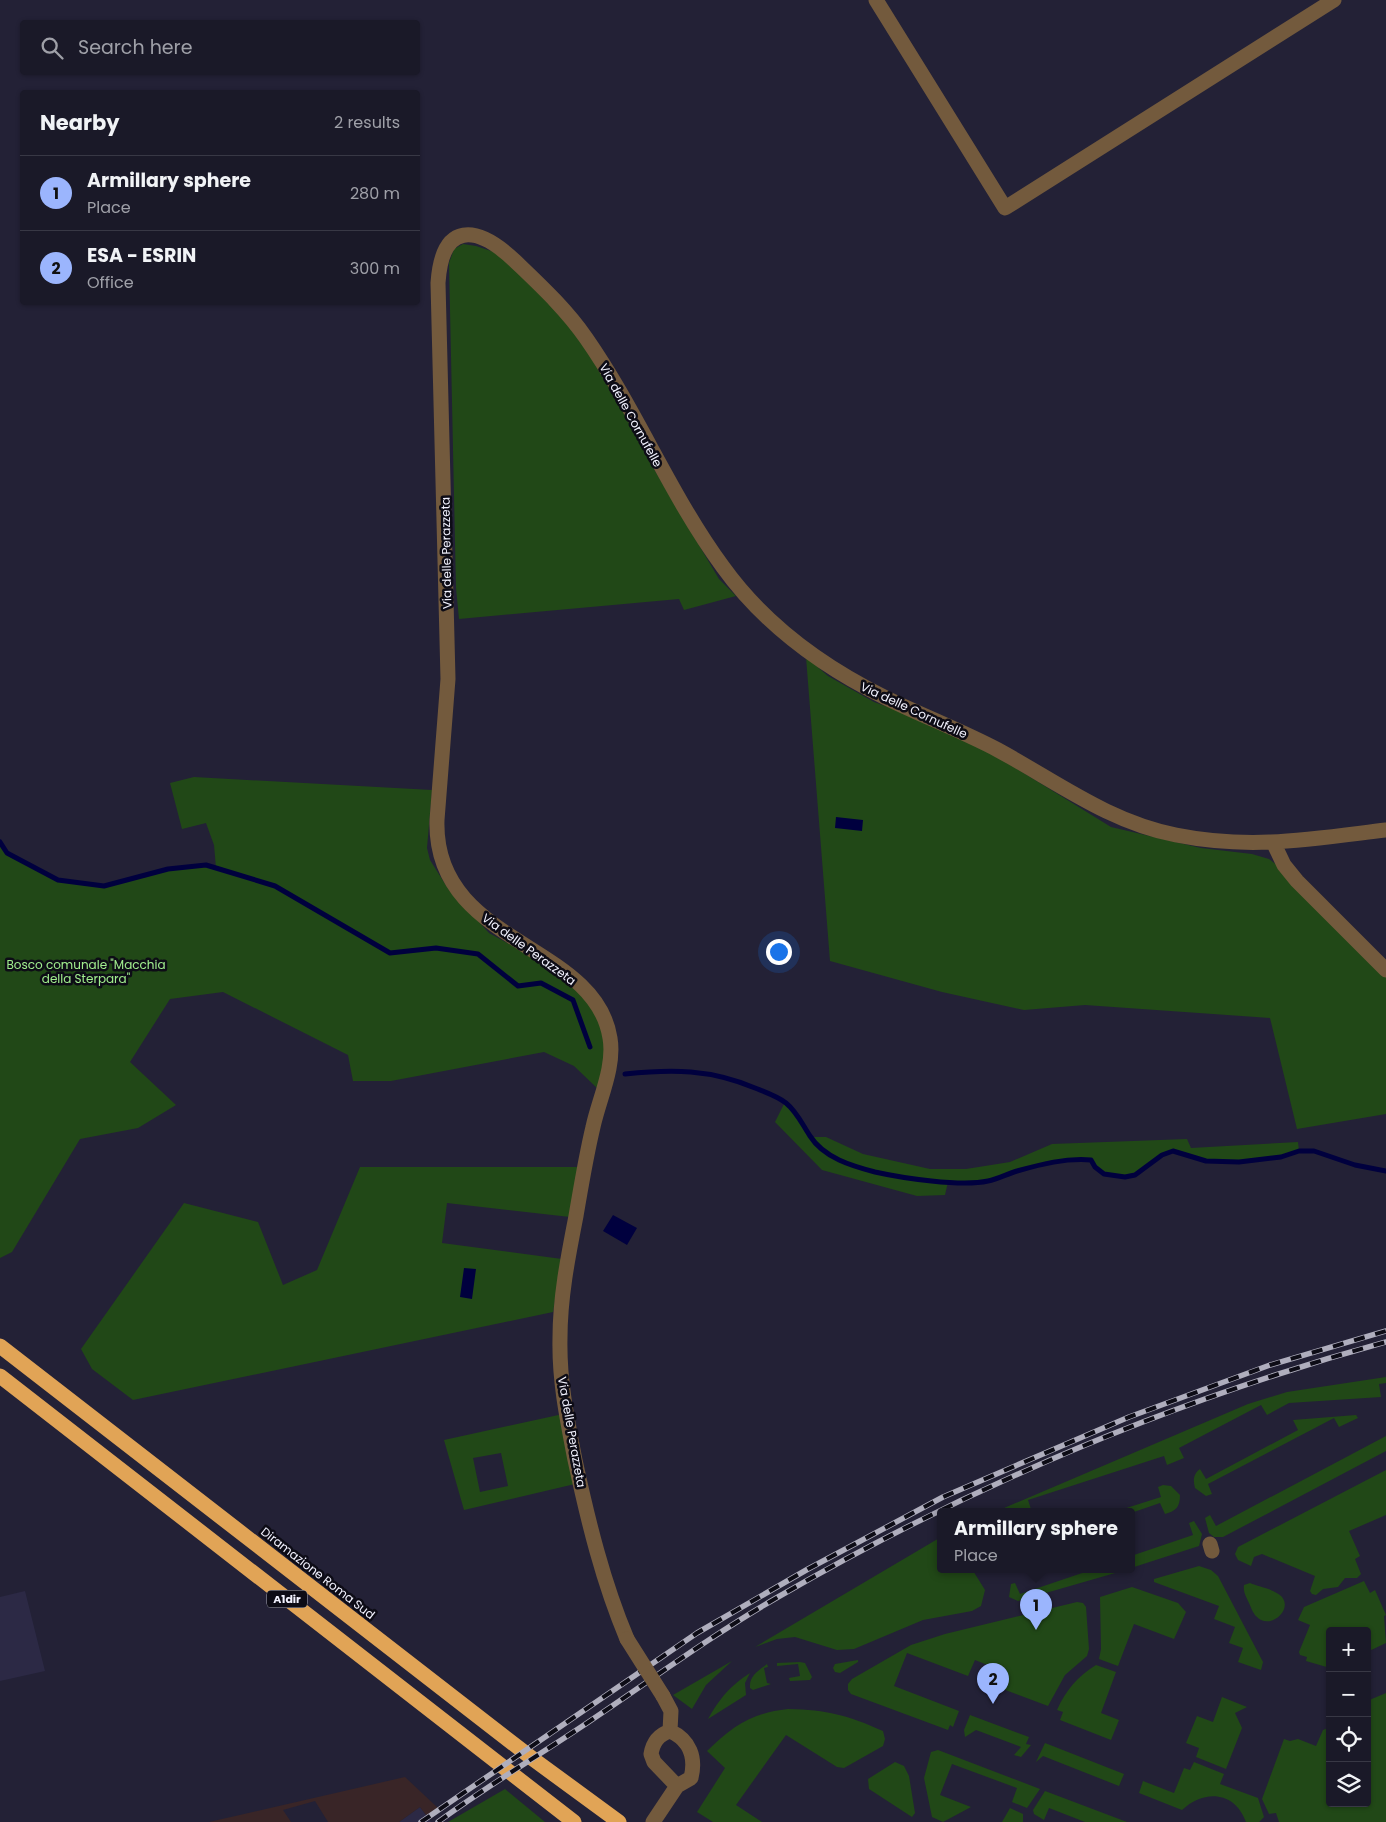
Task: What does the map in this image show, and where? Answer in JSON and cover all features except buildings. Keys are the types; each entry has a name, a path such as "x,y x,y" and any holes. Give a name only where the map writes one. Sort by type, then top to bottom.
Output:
{"highway":[{"name":"Diramazione Roma Sud","path":"0,1346 525,1753 619,1822"},
{"name":"A1dir","path":"0,1376 574,1822"}],"street":[{"path":"876,0 1005,208 1334,0"},
{"name":"Via delle Cornufelle","path":"438,294 442,255 445,247 457,238 469,236 484,238 494,243 521,267 558,304 586,339 678,498 723,568 768,617 821,660 883,697 977,739 1084,801 1123,820 1187,838 1233,843 1274,844 1386,830"},
{"name":"Via delle Perazzeta","path":"438,294 446,534 448,679 437,820 438,842 449,874 468,902 495,927 557,966 575,980 595,1004 610,1036 608,1067 593,1126 565,1272 561,1312 560,1354 565,1406 585,1508 604,1573 627,1639 671,1710 670,1731"},
{"path":"1274,844 1284,865 1297,881 1386,970"},
{"path":"653,1822 677,1786 691,1778 695,1760 682,1738 670,1731 662,1733 656,1739 651,1754 654,1762 677,1786"}],"shaded area":[{"path":"836,817 863,820 862,831 835,828"},
{"path":"613,1215 637,1228 627,1245 603,1231"},
{"path":"464,1268 476,1269 472,1299 460,1297"},
{"path":"25,1591 45,1671 0,1681 0,1597"},
{"path":"405,1777 439,1809 426,1815 420,1807 399,1822 328,1822 315,1801 283,1810 291,1822 209,1822"},
{"path":"420,1807 431,1822 399,1822"}],"green space":[{"path":"463,244 494,252 520,272 583,333 651,464 719,579 736,596 684,610 679,599 459,619 456,588 449,263 454,249"},
{"path":"806,657 828,676 874,702 933,723 972,741 1111,827 1201,848 1252,854 1269,859 1292,877 1386,974 1386,1114 1297,1129 1270,1018 1085,1005 1024,1010 942,992 830,961"},
{"name":"Bosco comunale \"Macchia della Sterpara\"","path":"194,777 432,790 427,848 430,860 447,887 489,933 544,963 584,997 599,1021 607,1046 598,1089 574,1066 544,1052 391,1081 353,1081 348,1055 223,992 170,999 130,1062 176,1105 138,1128 80,1139 12,1252 0,1258 0,842 7,853 58,880 104,886 168,869 206,865 216,868 214,845 206,823 182,829 170,783"},
{"path":"785,1102 800,1118 811,1137 826,1137 863,1154 930,1169 966,1169 1010,1162 1052,1144 1187,1139 1191,1148 1298,1142 1299,1151 1265,1159 1242,1162 1218,1162 1203,1160 1174,1151 1160,1157 1139,1172 1122,1178 1105,1173 1097,1168 1091,1160 1067,1158 1016,1171 988,1181 960,1184 948,1182 945,1195 917,1196 822,1170 775,1122"},
{"path":"360,1167 580,1167 570,1217 447,1203 442,1243 562,1259 553,1312 133,1400 92,1369 81,1349 184,1203 258,1222 283,1285 317,1270"},
{"path":"1386,1377 1386,1383 1379,1384 1381,1397 1289,1403 1267,1415 1261,1405 1179,1448 1184,1458 1167,1465 1164,1456 1028,1500 1031,1508 1004,1508 1248,1404 1287,1392"},
{"path":"563,1414 575,1484 464,1510 444,1440","holes":["501,1453 508,1486 480,1492 473,1458"]},
{"path":"1356,1415 1358,1418 1339,1427 1334,1418 1208,1484 1212,1494 1206,1496 1195,1488 1194,1478 1200,1469 1206,1479 1298,1430 1293,1420"},
{"path":"1386,1436 1386,1451 1223,1537 1214,1537 1209,1533 1205,1518 1210,1515 1216,1526"},
{"path":"1386,1470 1386,1515 1349,1531 1360,1556 1355,1559 1361,1574 1357,1578 1345,1578 1338,1587 1323,1589 1316,1595 1310,1591 1315,1576 1262,1554 1254,1557 1251,1566 1238,1560 1235,1554 1238,1547"},
{"path":"1163,1485 1171,1486 1180,1495 1177,1508 1165,1514 1160,1503 1135,1512 1135,1508 1126,1508 1161,1497 1158,1487"},
{"path":"1194,1521 1202,1534 1199,1546 1135,1567 1135,1555 1193,1535 1189,1523"},
{"path":"937,1539 937,1573 974,1573 985,1590 981,1606 972,1611 923,1620 854,1649 837,1650 795,1637 777,1639 755,1647"},
{"path":"1199,1566 1211,1570 1218,1576 1263,1662 1261,1670 1238,1662 1243,1648 1229,1643 1235,1627 1214,1619 1219,1606 1154,1582 1154,1579"},
{"path":"1082,1573 1115,1573 1018,1601 1009,1597 1011,1584 1015,1583 1020,1594"},
{"path":"1364,1581 1370,1593 1375,1590 1386,1615 1384,1616 1386,1643 1371,1650 1371,1627 1326,1627 1326,1667 1306,1661 1307,1657 1300,1655 1299,1652 1310,1625 1298,1620 1304,1607"},
{"path":"1250,1583 1271,1590 1282,1597 1285,1602 1284,1608 1278,1617 1268,1621 1256,1616 1244,1590 1244,1585"},
{"path":"1132,1587 1178,1603 1186,1612 1174,1639 1134,1624 1118,1666 1099,1659 1101,1649 1100,1597"},
{"path":"1077,1602 1083,1603 1086,1607 1089,1649 1087,1656 1065,1675 1048,1706 984,1682 990,1666 975,1660 968,1676 907,1653 894,1686 959,1711 953,1727 950,1725 948,1730 851,1694 848,1690 848,1684 852,1679 911,1645 945,1634"},
{"path":"858,1660 858,1662 840,1673 835,1672 833,1668 835,1664"},
{"path":"732,1661 706,1685 692,1709 673,1695"},
{"path":"777,1663 805,1663 812,1677 810,1680 790,1681 789,1678 800,1676 798,1664 777,1666"},
{"path":"767,1664 768,1667 764,1668 767,1683 771,1684 753,1690 750,1688 751,1680"},
{"path":"1096,1665 1116,1672 1101,1713 1119,1720 1111,1740 1060,1720 1063,1712 1057,1710 1073,1684"},
{"path":"750,1673 745,1683 746,1695 708,1719 726,1693"},
{"path":"1386,1693 1386,1822 1279,1822 1276,1813 1269,1814 1262,1799 1284,1739 1290,1741 1298,1739 1316,1746 1323,1730 1326,1729 1326,1807 1371,1807 1371,1699"},
{"path":"1222,1697 1247,1707 1235,1713 1242,1728 1226,1769 1196,1757 1199,1748 1186,1743 1197,1716 1213,1722"},
{"path":"788,1709 826,1712 859,1721 883,1731 885,1739 883,1746 844,1768 837,1767 786,1735 736,1805 762,1822 713,1822 697,1812 725,1768 707,1751 725,1734 743,1722 763,1714"},
{"path":"970,1715 1029,1737 1026,1744 1031,1745 1021,1757 1014,1755 1021,1747 976,1730 965,1737 964,1730"},
{"path":"1045,1743 1124,1774 1119,1786 1043,1756 1036,1762"},
{"path":"938,1750 1040,1789 1027,1808 1012,1802 1017,1788 952,1764 940,1795 971,1807 943,1822 932,1817 924,1778 931,1752"},
{"path":"895,1762 904,1766 909,1776 915,1813 912,1817 869,1789 868,1779"},
{"path":"1194,1762 1224,1774 1220,1784 1258,1798 1264,1817 1259,1822 1246,1822 1234,1804 1218,1796 1200,1799 1182,1810 1139,1793 1143,1781 1174,1793 1184,1768 1190,1770"},
{"path":"505,1789 545,1822 448,1822"},
{"path":"1045,1791 1127,1822 1085,1822 1049,1808 1044,1820 1034,1814 1033,1810"},
{"path":"1010,1808 1023,1814 1023,1822 1002,1822"}],"waterway":[{"path":"0,842 7,853 58,880 104,886 168,869 206,865 275,886 390,953 436,948 478,954 518,986 541,983 573,1000 590,1047"},
{"path":"625,1074 659,1071 691,1072 722,1077 738,1082 771,1094 786,1103 796,1114 816,1144 839,1160 866,1170 916,1179 976,1183 1045,1164 1081,1160 1091,1160 1095,1167 1104,1174 1125,1177 1135,1175 1162,1155 1173,1151 1206,1161 1239,1162 1281,1157 1299,1151 1314,1151 1355,1165 1386,1171"}],"railway":[{"path":"421,1822 697,1633 808,1569 943,1497 1129,1417 1270,1365 1386,1331"},
{"path":"946,1508 1074,1450 1151,1419 1307,1365 1386,1342"},
{"path":"438,1822 753,1612 850,1557 937,1512"}],"place":[{"name":"Armillary sphere","path":"1036,1630"},
{"name":"ESA - ESRIN","path":"993,1704"}]}
